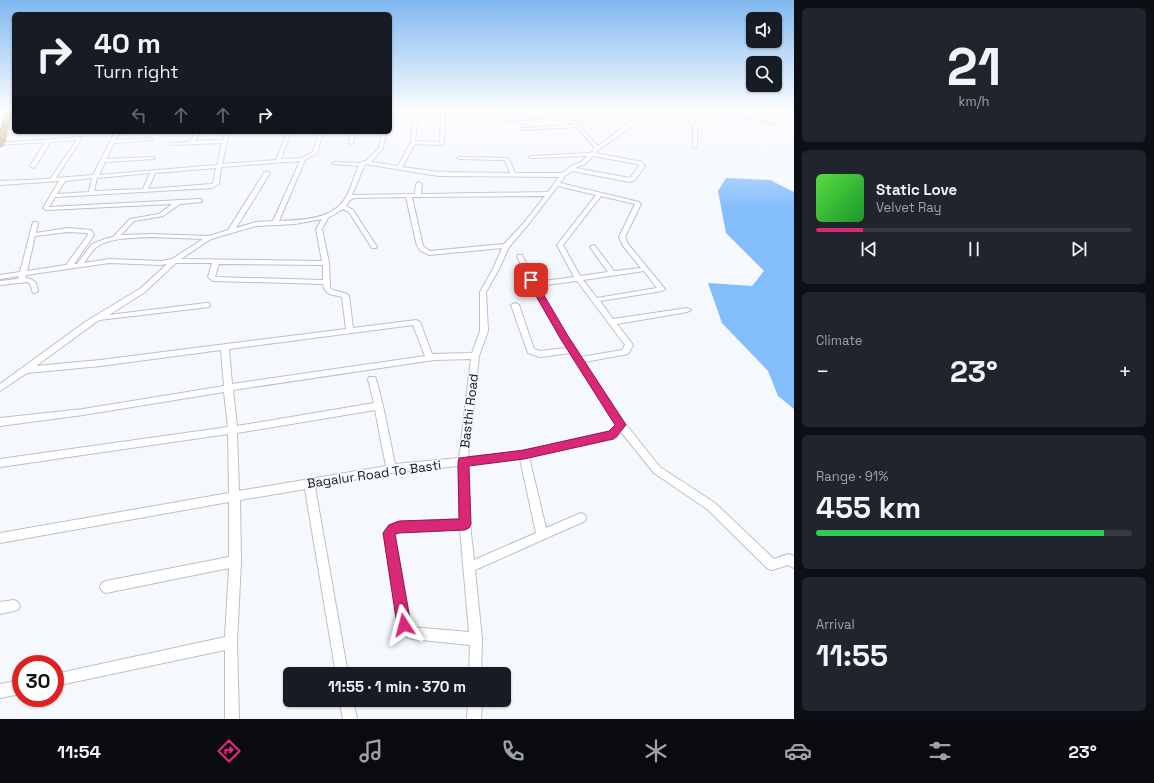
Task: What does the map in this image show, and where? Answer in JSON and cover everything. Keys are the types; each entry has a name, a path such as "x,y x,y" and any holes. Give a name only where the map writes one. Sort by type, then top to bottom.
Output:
{"street":[{"path":"0,145 23,143"},
{"path":"33,166 47,143"},
{"path":"52,180 77,143"},
{"path":"91,193 94,177 113,143"},
{"path":"172,144 199,143"},
{"path":"53,196 145,191 214,185 216,184 225,143"},
{"path":"278,161 285,143"},
{"path":"0,183 94,177 303,159 315,154 318,143"},
{"path":"0,388 98,318 143,290 174,262 209,238 256,224 326,217 342,207 348,199 363,163 368,162 382,148 383,143"},
{"path":"399,168 413,143"},
{"path":"421,143 442,144 442,143"},
{"path":"593,143 598,148"},
{"name":"Basthi Road","path":"475,667 476,639 465,524 463,462 475,356 484,331 483,292 496,269 506,246 550,194 563,175 570,169 583,163 591,154 606,143"},
{"path":"695,143 695,147"},
{"path":"531,157 591,154 640,163 642,166 630,180 570,169"},
{"path":"103,161 153,158"},
{"path":"459,158 507,160 513,175"},
{"path":"276,223 303,159"},
{"path":"334,162 362,165"},
{"path":"368,162 439,174 563,175"},
{"path":"145,191 153,172"},
{"path":"231,231 267,174"},
{"path":"63,179 46,208 200,200"},
{"path":"418,196 419,184"},
{"path":"557,184 638,204 622,237 625,245 662,289 595,300"},
{"path":"348,199 354,196 550,194"},
{"path":"579,360 625,352 629,345 578,278 560,246 560,243 600,194"},
{"path":"409,196 420,246 423,250 429,253 506,246"},
{"path":"115,238 132,220 161,215 179,202"},
{"path":"342,207 348,208 351,211 374,247"},
{"path":"326,217 319,229 326,263 328,290 345,296 350,330"},
{"path":"21,277 35,223"},
{"path":"32,235 68,230 89,231 91,235 69,266"},
{"path":"78,265 96,245 115,238 181,236 209,238"},
{"path":"593,247 612,273"},
{"path":"520,256 534,285 572,350 621,425 657,470 711,506 772,565 789,558 794,563"},
{"path":"0,283 69,266 109,261 161,263 326,263"},
{"path":"216,262 211,277 213,279 327,282"},
{"path":"534,285 646,269"},
{"path":"0,277 21,277 29,280 33,282 34,291"},
{"path":"98,318 206,305"},
{"path":"515,305 531,351 540,354 572,350"},
{"path":"611,322 687,310"},
{"path":"26,370 100,363 416,322 429,357 434,357"},
{"path":"225,346 234,444 235,560 231,642 232,719"},
{"path":"0,422 83,412 228,388 434,357 475,356"},
{"path":"372,379 379,406 391,469"},
{"path":"0,462 232,430 379,406"},
{"name":"Bagalur Road To Basti","path":"0,538 391,469 524,455 613,434 621,425"},
{"path":"524,455 542,535"},
{"path":"309,483 341,667"},
{"path":"470,567 581,518"},
{"path":"465,524 399,527 393,529 389,533 404,625 407,631 412,633 476,639"},
{"path":"106,587 235,560"},
{"path":"0,608 14,606"},
{"path":"64,678 231,642"},
{"path":"0,691 12,689"},
{"path":"347,707 350,719"},
{"path":"474,719 475,707"}],"water":[{"path":"726,178 770,180 794,192 794,409 778,396 768,371 722,323 708,283 752,286 764,271 726,233 718,191"}],"route":[{"path":"404,625 389,533 393,529 399,527 465,524 463,462 524,455 613,434 621,425 564,338 531,280"}]}
